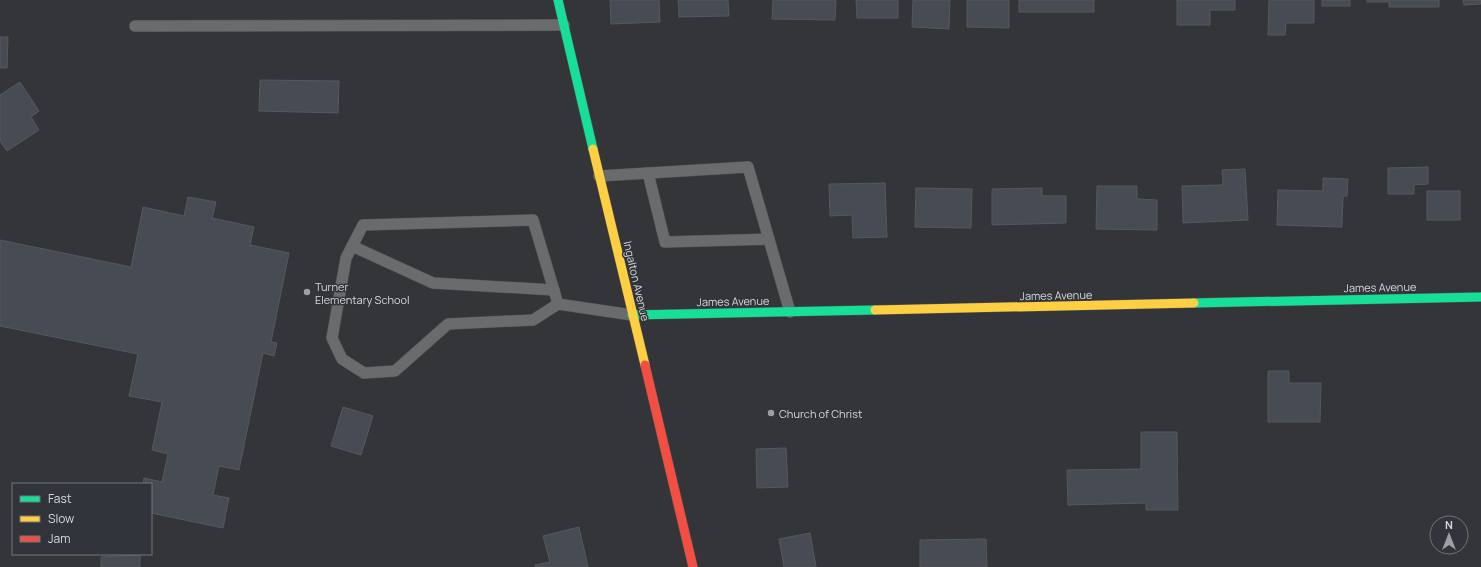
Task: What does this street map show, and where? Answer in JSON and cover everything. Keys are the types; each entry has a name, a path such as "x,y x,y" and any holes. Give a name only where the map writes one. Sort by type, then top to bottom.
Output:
{"street":[{"name":"Ingalton Avenue","path":"558,0 693,567"},
{"name":"James Avenue","path":"632,315 1481,297"}],"lane":[{"path":"135,26 564,25"},
{"path":"599,176 748,167 790,312"},
{"path":"648,173 665,242 769,238"},
{"path":"558,304 533,220 363,225 346,258 332,338 342,359 364,372 395,371 448,324 533,320 558,304 632,315"},
{"path":"352,246 433,284 554,290"}],"building":[{"path":"610,0 659,0 660,22 611,24"},
{"path":"678,0 728,0 729,16 679,17"},
{"path":"773,0 836,0 835,20 772,19"},
{"path":"856,0 898,0 898,18 857,18"},
{"path":"913,0 950,0 949,29 912,27"},
{"path":"967,0 1009,0 1009,28 967,27"},
{"path":"1019,0 1094,0 1094,12 1019,12"},
{"path":"1177,0 1235,0 1235,10 1210,10 1210,25 1177,25"},
{"path":"1269,0 1314,0 1314,23 1286,23 1285,35 1268,35"},
{"path":"1322,0 1350,0 1350,6 1322,6"},
{"path":"1367,0 1439,0 1439,7 1389,7 1389,2 1367,2"},
{"path":"1463,0 1481,0 1481,4 1464,5"},
{"path":"0,37 8,37 7,68 0,68"},
{"path":"260,80 339,81 338,113 259,111"},
{"path":"20,82 39,111 31,117 39,130 7,151 0,141 0,95"},
{"path":"1428,167 1428,184 1414,185 1414,194 1388,194 1388,168"},
{"path":"1245,169 1248,220 1183,223 1182,186 1223,185 1222,170"},
{"path":"1323,178 1348,179 1347,196 1343,196 1342,227 1277,225 1278,190 1323,191"},
{"path":"885,183 887,237 853,238 852,215 830,216 829,184"},
{"path":"1097,186 1137,186 1137,199 1157,200 1157,230 1096,229"},
{"path":"916,188 972,189 971,228 915,227"},
{"path":"1042,188 1042,196 1066,196 1066,223 992,225 992,189"},
{"path":"1427,191 1460,191 1460,220 1427,220"},
{"path":"188,197 216,202 212,218 254,227 250,245 289,253 271,342 277,343 274,356 263,353 239,470 219,466 213,495 229,498 223,528 152,513 152,483 143,483 144,478 162,482 168,454 152,450 162,402 129,396 138,354 0,326 0,240 131,267 143,207 184,216"},
{"path":"1268,371 1289,371 1289,383 1321,383 1320,422 1268,422"},
{"path":"343,407 373,416 361,455 331,446"},
{"path":"1141,432 1177,432 1178,510 1146,510 1146,503 1068,505 1067,470 1141,469"},
{"path":"786,448 788,487 757,488 756,449"},
{"path":"579,527 588,567 536,567 535,565 550,562 543,536"},
{"path":"810,533 816,567 784,567 779,539"},
{"path":"986,539 987,567 920,567 920,540"},
{"path":"140,555 140,567 101,567 101,557"}],"traffic: fast":[{"path":"558,0 593,149"},
{"path":"1194,303 1481,297"},
{"path":"632,315 875,310"}],"traffic: slow":[{"path":"593,149 645,365"},
{"path":"875,310 1194,303"}],"traffic: jam":[{"path":"645,365 693,567"}],"place":[{"name":"Turner Elementary School","path":"307,292"},
{"name":"Church of Christ","path":"771,413"}]}
